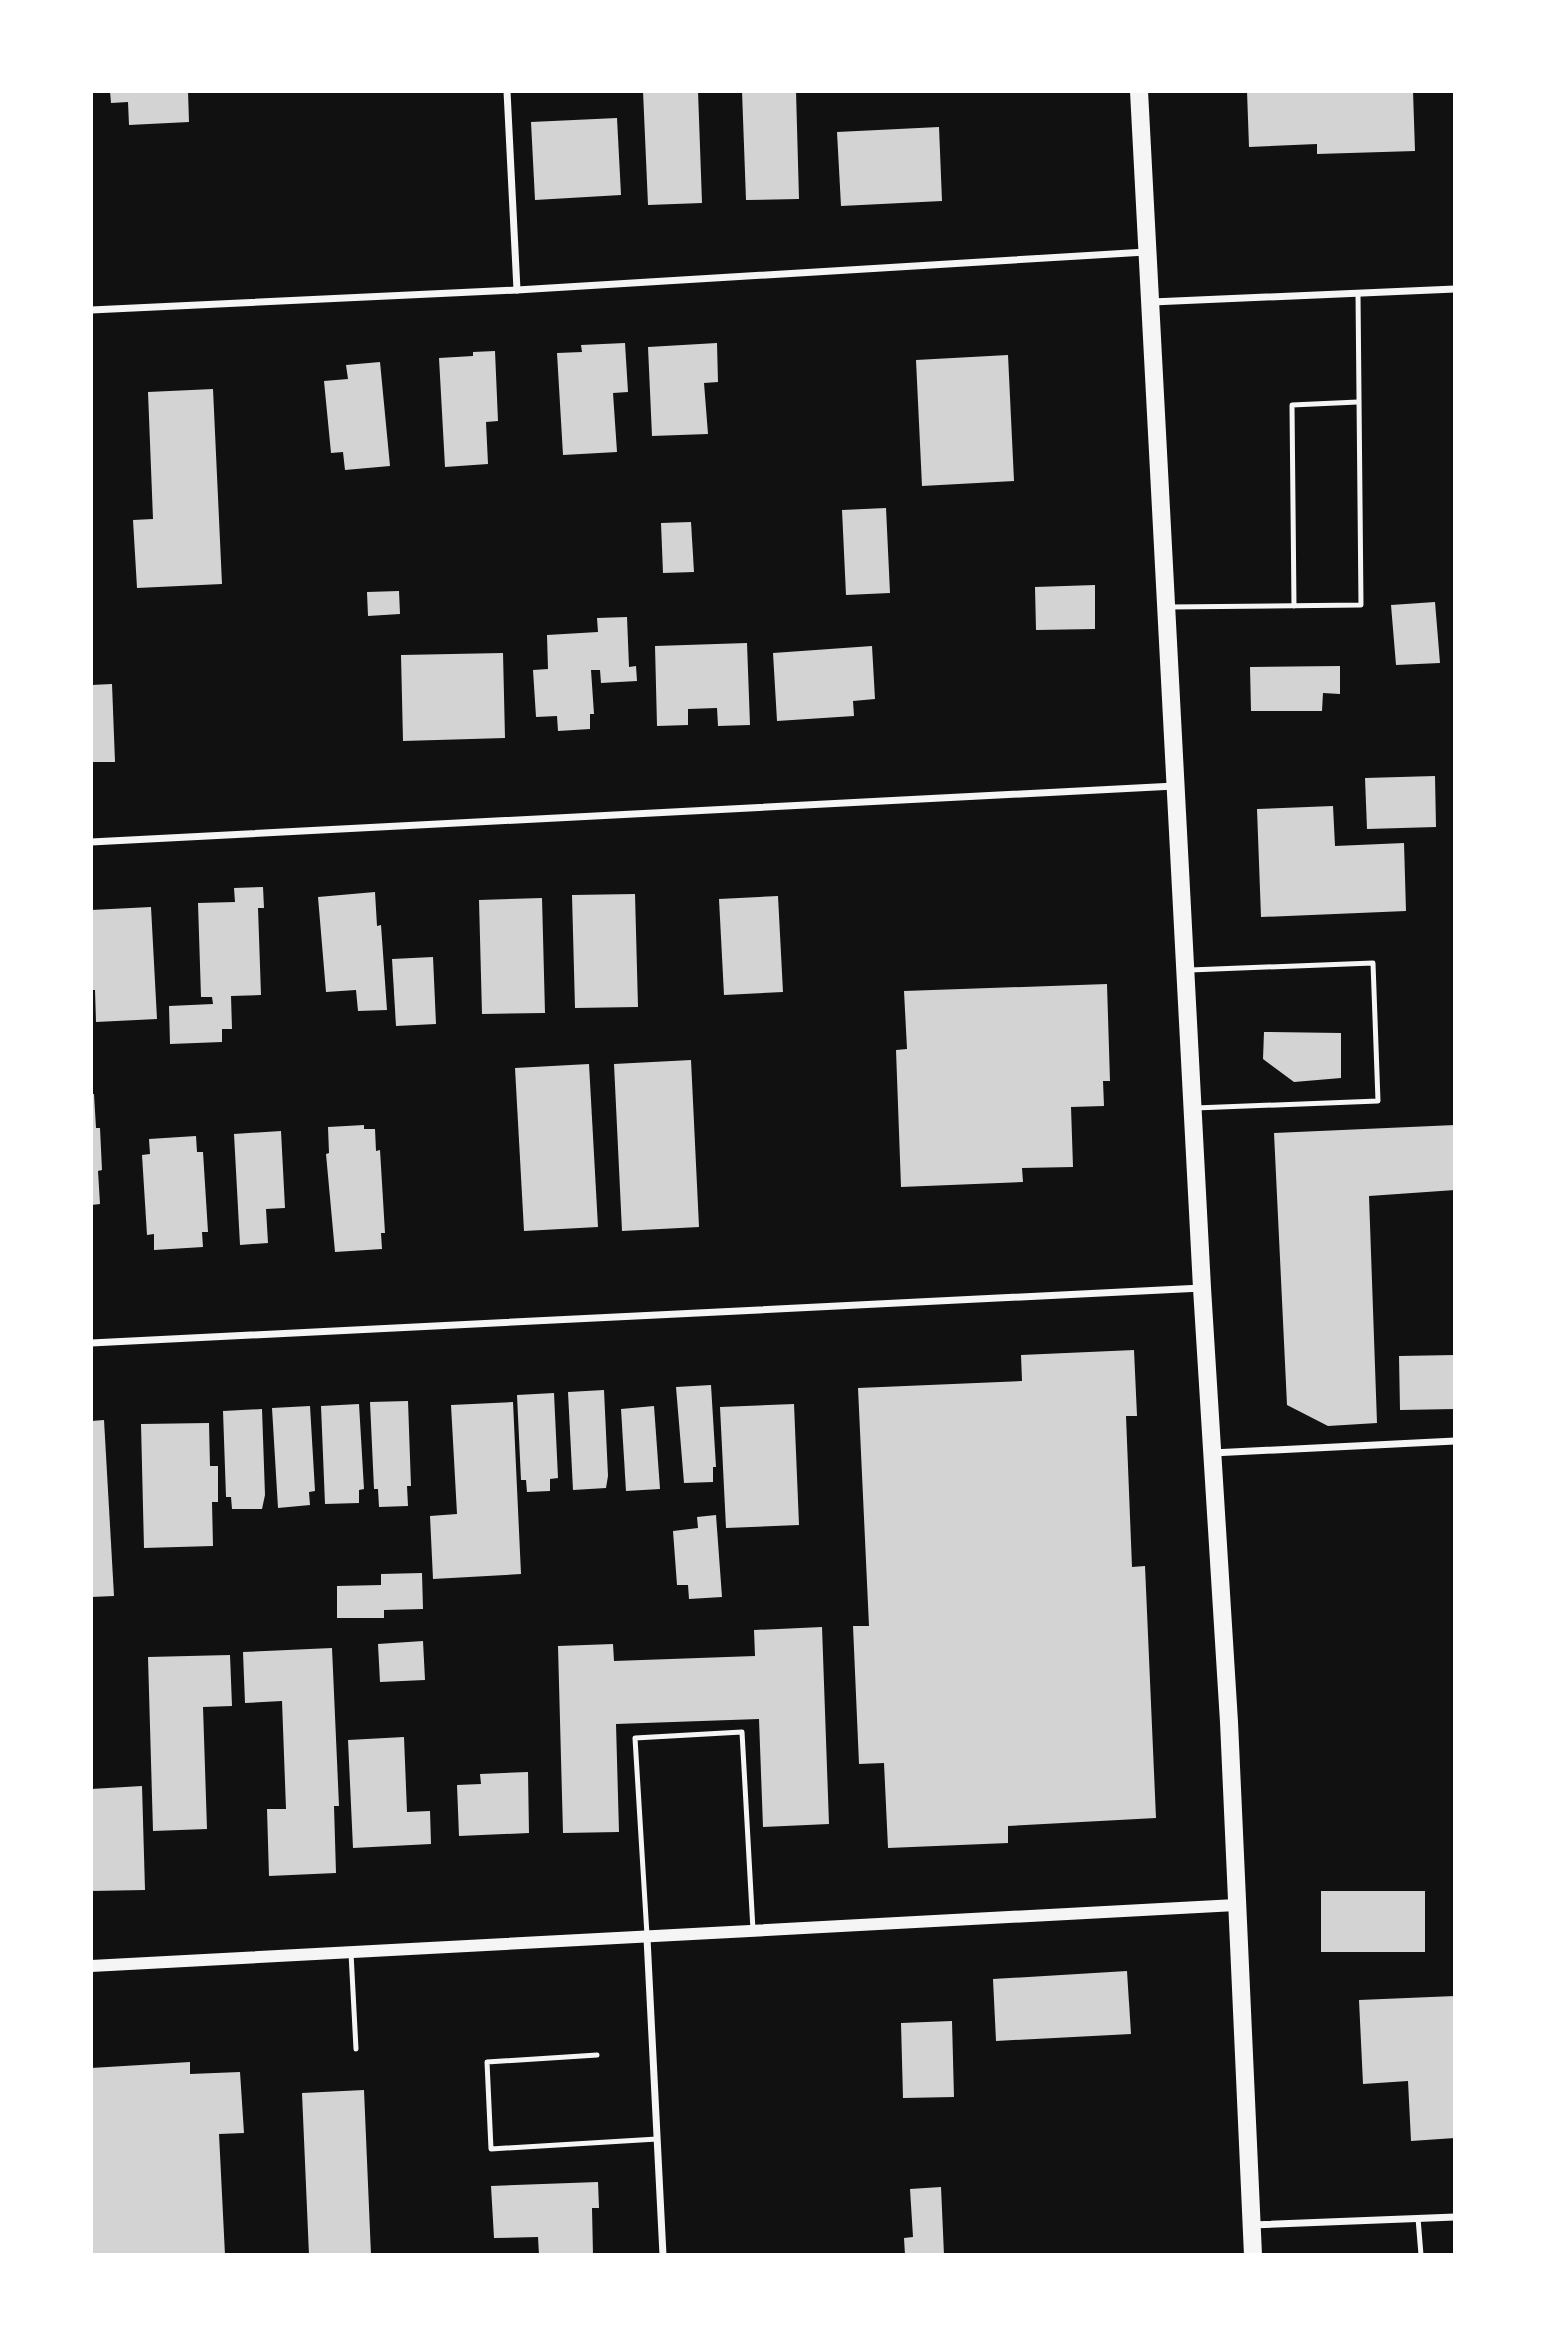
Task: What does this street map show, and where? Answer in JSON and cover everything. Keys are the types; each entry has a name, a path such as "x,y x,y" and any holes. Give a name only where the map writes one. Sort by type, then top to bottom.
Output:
{"main road":[{"path":"1139,91 1192,1108 1228,1722 1252,2255"}],"street":[{"path":"507,91 517,290"},
{"path":"91,310 517,290 1148,252"},
{"path":"1151,302 1455,289"},
{"path":"91,842 1176,785"},
{"path":"91,1343 1202,1288"},
{"path":"1211,1454 1455,1441"},
{"path":"91,1966 1236,1905"},
{"path":"647,1938 663,2255"},
{"path":"1251,2225 1455,2217"}],"lane":[{"path":"1166,607 1361,605 1358,293"},
{"path":"1294,606 1292,405 1358,401"},
{"path":"1185,970 1373,963 1378,1101 1192,1108"},
{"path":"647,1938 635,1738 742,1732 753,1931"},
{"path":"351,1952 356,2049"},
{"path":"597,2055 487,2062 491,2149 657,2139"},
{"path":"1418,2218 1421,2255"}],"building":[{"path":"110,91 188,91 189,122 129,125 128,102 111,103"},
{"path":"643,91 698,91 702,203 648,205"},
{"path":"742,91 796,91 799,199 746,200"},
{"path":"1247,91 1413,91 1415,151 1317,154 1317,144 1249,147"},
{"path":"617,118 621,195 535,200 531,122"},
{"path":"939,127 942,201 841,206 837,132"},
{"path":"625,343 628,392 613,393 617,452 563,455 557,353 582,352 581,345"},
{"path":"717,343 718,382 704,383 708,434 652,436 648,347"},
{"path":"495,351 498,421 486,422 488,464 445,467 439,358 473,356 473,352"},
{"path":"1008,355 1014,481 922,486 916,360"},
{"path":"380,362 390,466 345,470 343,452 331,453 324,381 348,379 346,365"},
{"path":"213,389 222,584 137,588 133,520 153,519 148,392"},
{"path":"886,508 890,593 846,595 842,510"},
{"path":"691,522 694,572 663,573 661,523"},
{"path":"1095,585 1095,629 1036,630 1035,587"},
{"path":"399,591 400,614 368,616 367,592"},
{"path":"1435,602 1440,663 1396,665 1391,605"},
{"path":"627,617 629,667 636,666 637,681 601,683 600,670 591,670 594,714 590,714 590,729 558,731 557,716 536,717 533,670 548,669 547,635 598,632 597,618"},
{"path":"747,643 750,725 718,726 717,708 688,709 688,725 657,726 655,646"},
{"path":"872,646 875,699 853,701 854,716 777,721 773,653"},
{"path":"503,653 505,738 403,741 401,655"},
{"path":"1340,666 1340,694 1323,693 1322,711 1251,711 1250,667"},
{"path":"112,684 115,762 91,762 91,685"},
{"path":"1435,776 1436,827 1367,829 1365,778"},
{"path":"1333,806 1335,846 1404,843 1406,911 1261,917 1257,809"},
{"path":"263,887 264,908 258,908 261,995 231,996 232,1029 222,1029 222,1042 170,1044 169,1006 213,1004 212,997 201,997 198,903 235,902 234,888"},
{"path":"375,892 377,926 381,925 387,1010 358,1011 356,990 326,992 318,897"},
{"path":"635,894 638,1007 575,1008 572,895"},
{"path":"778,896 783,992 724,995 719,899"},
{"path":"542,898 545,1013 482,1014 479,900"},
{"path":"151,907 157,1019 96,1022 95,990 91,990 91,910"},
{"path":"433,957 436,1024 396,1026 392,959"},
{"path":"1107,984 1110,1081 1103,1081 1104,1106 1071,1107 1073,1167 1022,1168 1023,1182 901,1187 896,1050 907,1049 904,991"},
{"path":"1264,1032 1341,1033 1341,1078 1294,1082 1263,1059"},
{"path":"691,1060 699,1227 622,1231 614,1064"},
{"path":"589,1064 598,1227 524,1231 515,1068"},
{"path":"91,1094 94,1094 96,1128 100,1128 102,1170 98,1171 100,1204 91,1205"},
{"path":"364,1125 364,1129 375,1129 376,1151 380,1150 385,1233 381,1233 382,1249 335,1252 326,1154 329,1153 328,1127"},
{"path":"1455,1125 1455,1190 1369,1196 1377,1423 1328,1426 1287,1405 1274,1133"},
{"path":"281,1131 285,1208 266,1209 268,1243 240,1245 234,1134"},
{"path":"196,1136 197,1152 203,1152 208,1232 202,1232 203,1247 154,1250 154,1234 147,1235 142,1155 150,1154 149,1139"},
{"path":"1134,1350 1137,1416 1126,1416 1132,1567 1145,1566 1156,1818 1008,1826 1008,1843 888,1848 884,1763 859,1764 853,1626 869,1626 858,1388 1022,1381 1021,1355"},
{"path":"1455,1355 1455,1409 1400,1410 1399,1356"},
{"path":"711,1385 716,1467 713,1467 713,1482 684,1483 676,1387"},
{"path":"604,1390 608,1476 606,1488 573,1490 568,1392"},
{"path":"554,1393 558,1478 550,1479 550,1491 527,1492 526,1480 521,1480 517,1395"},
{"path":"408,1401 411,1486 407,1486 408,1506 379,1507 378,1489 374,1489 370,1402"},
{"path":"513,1402 521,1574 433,1579 430,1516 457,1514 451,1405"},
{"path":"359,1404 364,1489 359,1490 359,1503 325,1504 321,1406"},
{"path":"794,1404 799,1525 726,1528 720,1407"},
{"path":"310,1406 315,1491 309,1492 310,1505 278,1508 272,1408"},
{"path":"654,1406 660,1489 626,1491 621,1409"},
{"path":"262,1409 265,1495 262,1509 232,1509 231,1497 226,1497 223,1411"},
{"path":"104,1420 114,1596 91,1597 91,1421"},
{"path":"209,1423 210,1466 218,1466 218,1502 212,1502 213,1546 144,1548 141,1424"},
{"path":"716,1515 722,1597 689,1599 688,1585 677,1585 673,1531 698,1528 697,1517"},
{"path":"422,1573 423,1609 384,1610 384,1618 337,1618 337,1586 381,1585 381,1574"},
{"path":"822,1627 829,1824 763,1827 759,1719 616,1724 619,1832 563,1833 558,1646 613,1644 614,1661 755,1656 754,1630"},
{"path":"423,1641 425,1680 380,1682 378,1644"},
{"path":"332,1648 339,1806 334,1806 336,1873 269,1876 267,1809 286,1809 282,1701 245,1703 243,1652"},
{"path":"230,1655 232,1706 203,1707 207,1829 153,1831 148,1657"},
{"path":"404,1737 407,1812 430,1811 431,1844 353,1848 348,1740"},
{"path":"528,1772 529,1833 459,1836 457,1785 481,1784 480,1774"},
{"path":"142,1786 145,1890 91,1891 91,1789"},
{"path":"1321,1891 1425,1891 1425,1952 1321,1952"},
{"path":"1127,1971 1131,2034 996,2041 993,1979"},
{"path":"1455,1996 1455,2138 1411,2141 1408,2081 1363,2084 1359,2000"},
{"path":"952,2021 954,2097 903,2098 901,2023"},
{"path":"190,2062 190,2074 240,2072 244,2133 219,2134 225,2255 91,2255 91,2068"},
{"path":"364,2090 371,2255 309,2255 302,2093"},
{"path":"598,2182 599,2208 592,2208 593,2255 539,2255 538,2237 494,2238 491,2186"},
{"path":"941,2187 944,2255 905,2255 904,2238 913,2237 910,2189"}]}
